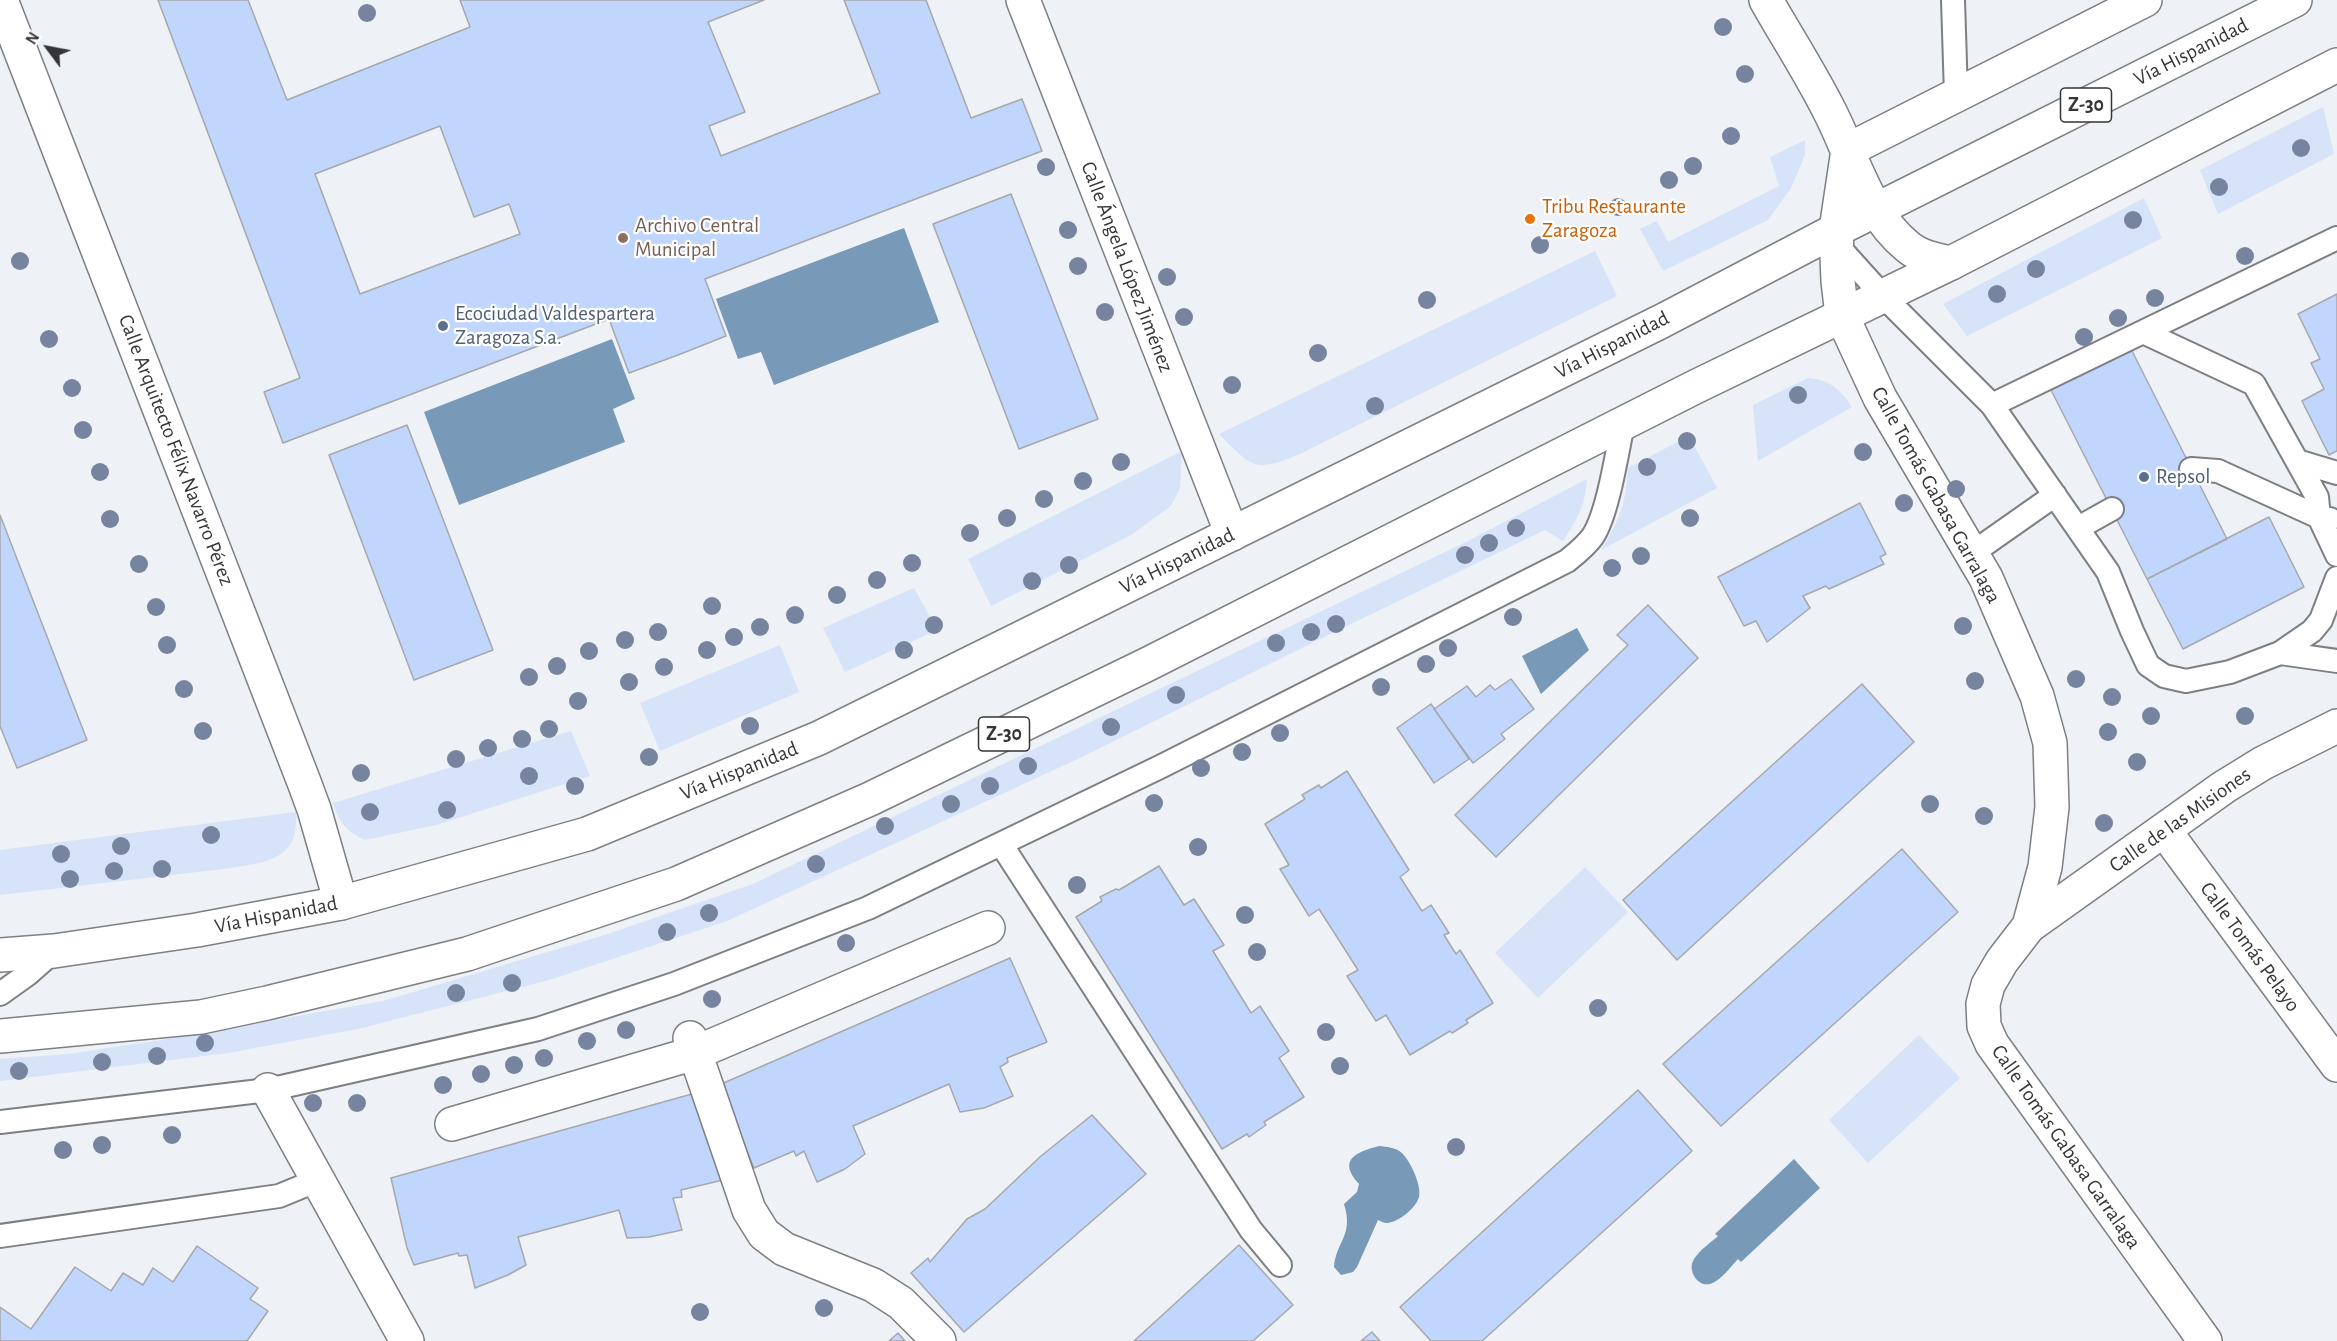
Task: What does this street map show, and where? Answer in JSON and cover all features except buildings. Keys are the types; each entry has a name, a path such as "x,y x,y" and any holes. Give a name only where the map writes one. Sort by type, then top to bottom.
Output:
{"main road":[{"name":"Calle Arquitecto Félix Navarro Pérez","path":"2,0 304,782 341,903"},
{"name":"Calle Ángela López Jiménez","path":"1023,0 1232,534"},
{"path":"1766,0 1818,89 1877,210 1909,249 1930,259 1951,263"},
{"path":"1848,150 2145,0"},
{"name":"Vía Hispanidad","path":"0,955 54,951 197,930 341,903 587,834 808,743 1662,321 1837,238 1877,210 2295,0"},
{"name":"Z-30","path":"0,1036 201,1017 267,1003 467,954 676,884 870,799 1148,664 1695,387 1951,263 2337,65"},
{"name":"Calle Tomás Gabasa Garralaga","path":"1848,150 1837,238 1842,316 1880,398 1986,578 2037,696 2050,743 2052,807 2045,867 2030,926 2002,961 1988,985 1983,1004 1984,1026 1992,1044 2205,1341"},
{"name":"Calle de las Misiones","path":"2030,926 2244,775 2337,726"},
{"name":"Calle Tomás Pelayo","path":"2164,830 2337,1065"},
{"path":"452,1124 692,1046 988,928"},
{"path":"692,1046 748,1210 764,1234 784,1249 873,1285 901,1303 939,1341"},
{"path":"268,1090 407,1341"}],"lane":[{"path":"1953,0 1956,96"},
{"path":"1837,238 1883,296 1992,405 2108,573 2148,665 2164,676 2186,681 2230,672 2280,653 2312,631 2321,620 2337,578"},
{"path":"1992,405 2337,238"},
{"path":"2143,332 2254,384 2328,518 2337,555"},
{"path":"0,1122 268,1090 538,1029 674,984 868,908 1162,766 1567,561 1583,548 1594,534 1601,519 1623,424"},
{"path":"2297,461 2337,473"},
{"path":"2192,469 2218,471 2328,518"},
{"path":"1971,554 2055,495"},
{"path":"2078,528 2112,509"},
{"path":"2280,653 2337,661"},
{"path":"1000,844 1245,1220 1280,1265"},
{"path":"0,994 54,951"},
{"path":"0,1236 279,1196 318,1180"}],"shaded area":[{"path":"2323,107 2334,154 2218,214 2200,170"},
{"path":"1805,140 1805,155 1791,188 1768,220 1663,271 1640,229 1657,221 1668,242 1779,186 1770,157"},
{"path":"2144,198 2162,238 1967,336 1943,304"},
{"path":"1595,251 1617,296 1300,454 1273,464 1255,464 1247,460 1219,434"},
{"path":"1808,378 1834,386 1852,407 1758,461 1753,405"},
{"path":"1689,436 1717,488 1601,550 1621,511 1628,468"},
{"path":"1182,451 1180,488 1171,506 1131,535 991,606 968,559"},
{"path":"1587,479 1585,497 1580,511 1563,541 1545,530 1082,757 727,921 549,980 358,1029 228,1053 0,1081 0,1059 68,1054 161,1040 383,1001 608,934 753,884 1468,541"},
{"path":"914,588 937,630 845,672 823,628"},
{"path":"780,645 799,692 660,751 640,703"},
{"path":"571,731 590,776 436,825 365,840 344,826 333,803"},
{"path":"296,812 295,834 290,845 276,857 259,863 0,895 0,850"},
{"path":"1585,867 1628,912 1538,998 1495,953"},
{"path":"1919,1035 1960,1078 1868,1163 1829,1120"}],"water":[{"path":"904,228 939,322 774,385 761,352 738,359 716,299"},
{"path":"612,339 635,399 613,409 625,442 459,505 424,412"},
{"path":"1577,628 1589,650 1541,694 1522,656"},
{"path":"1379,1146 1402,1153 1412,1167 1417,1180 1419,1197 1411,1210 1397,1220 1387,1223 1378,1220 1357,1267 1353,1272 1341,1275 1334,1267 1335,1258 1346,1231 1347,1215 1344,1204 1357,1192 1359,1184 1350,1169 1350,1163 1357,1154"},
{"path":"1794,1159 1820,1188 1741,1262 1738,1259 1718,1280 1705,1284 1697,1280 1692,1268 1696,1256 1718,1236 1715,1234"}],"place":[{"name":"Tribu Restaurante Zaragoza","path":"1530,219"},
{"name":"Archivo Central Municipal","path":"623,238"},
{"name":"Ecociudad Valdespartera Zaragoza S.a.","path":"443,326"},
{"name":"Repsol","path":"2144,477"}]}
